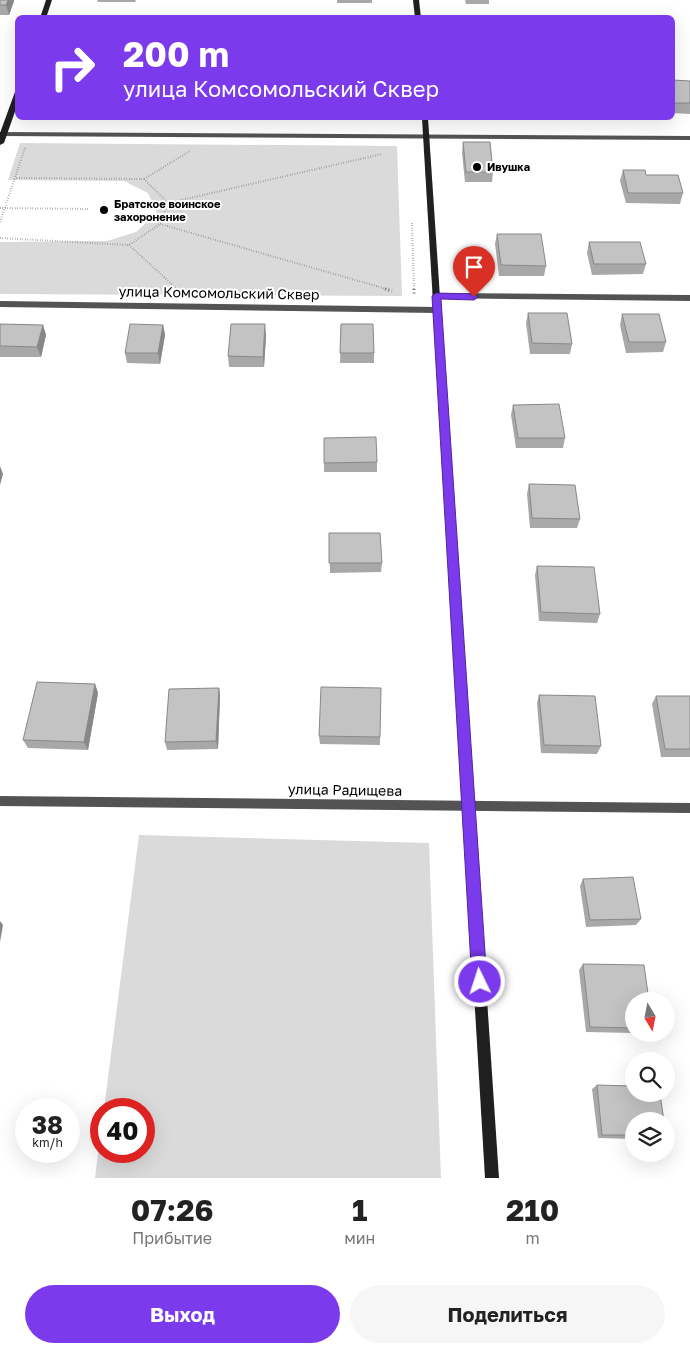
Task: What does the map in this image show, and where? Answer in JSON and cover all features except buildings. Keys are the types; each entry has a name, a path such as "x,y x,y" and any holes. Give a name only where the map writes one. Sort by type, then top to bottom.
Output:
{"street":[{"path":"44,15 49,0"},
{"path":"416,0 418,15"},
{"path":"0,143 15,100"},
{"path":"425,120 492,1178"},
{"path":"2,134 690,138"},
{"path":"436,296 690,298"},
{"name":"улица Комсомольский Сквер","path":"0,304 437,310"},
{"name":"улица Радищева","path":"0,801 690,808"}],"path":[{"path":"0,222 26,144"},
{"path":"15,178 144,179 191,150"},
{"path":"168,203 390,152"},
{"path":"144,179 168,203"},
{"path":"0,238 129,245 160,224 168,203"},
{"path":"0,208 90,209"},
{"path":"405,295 415,297 412,217"},
{"path":"160,224 396,292"},
{"path":"129,245 184,295"}],"shaded area":[{"path":"20,143 397,146 402,296 0,294 0,242 107,241 136,232 157,213 148,193 124,181 8,180"},
{"path":"139,835 429,843 441,1178 95,1178 97,1163 155,1163 155,1098 105,1098"}],"place":[{"name":"Ивушка","path":"477,167"},
{"name":"Братское воинское захоронение","path":"104,210"}],"route":[{"path":"474,297 436,296 480,982"}]}
